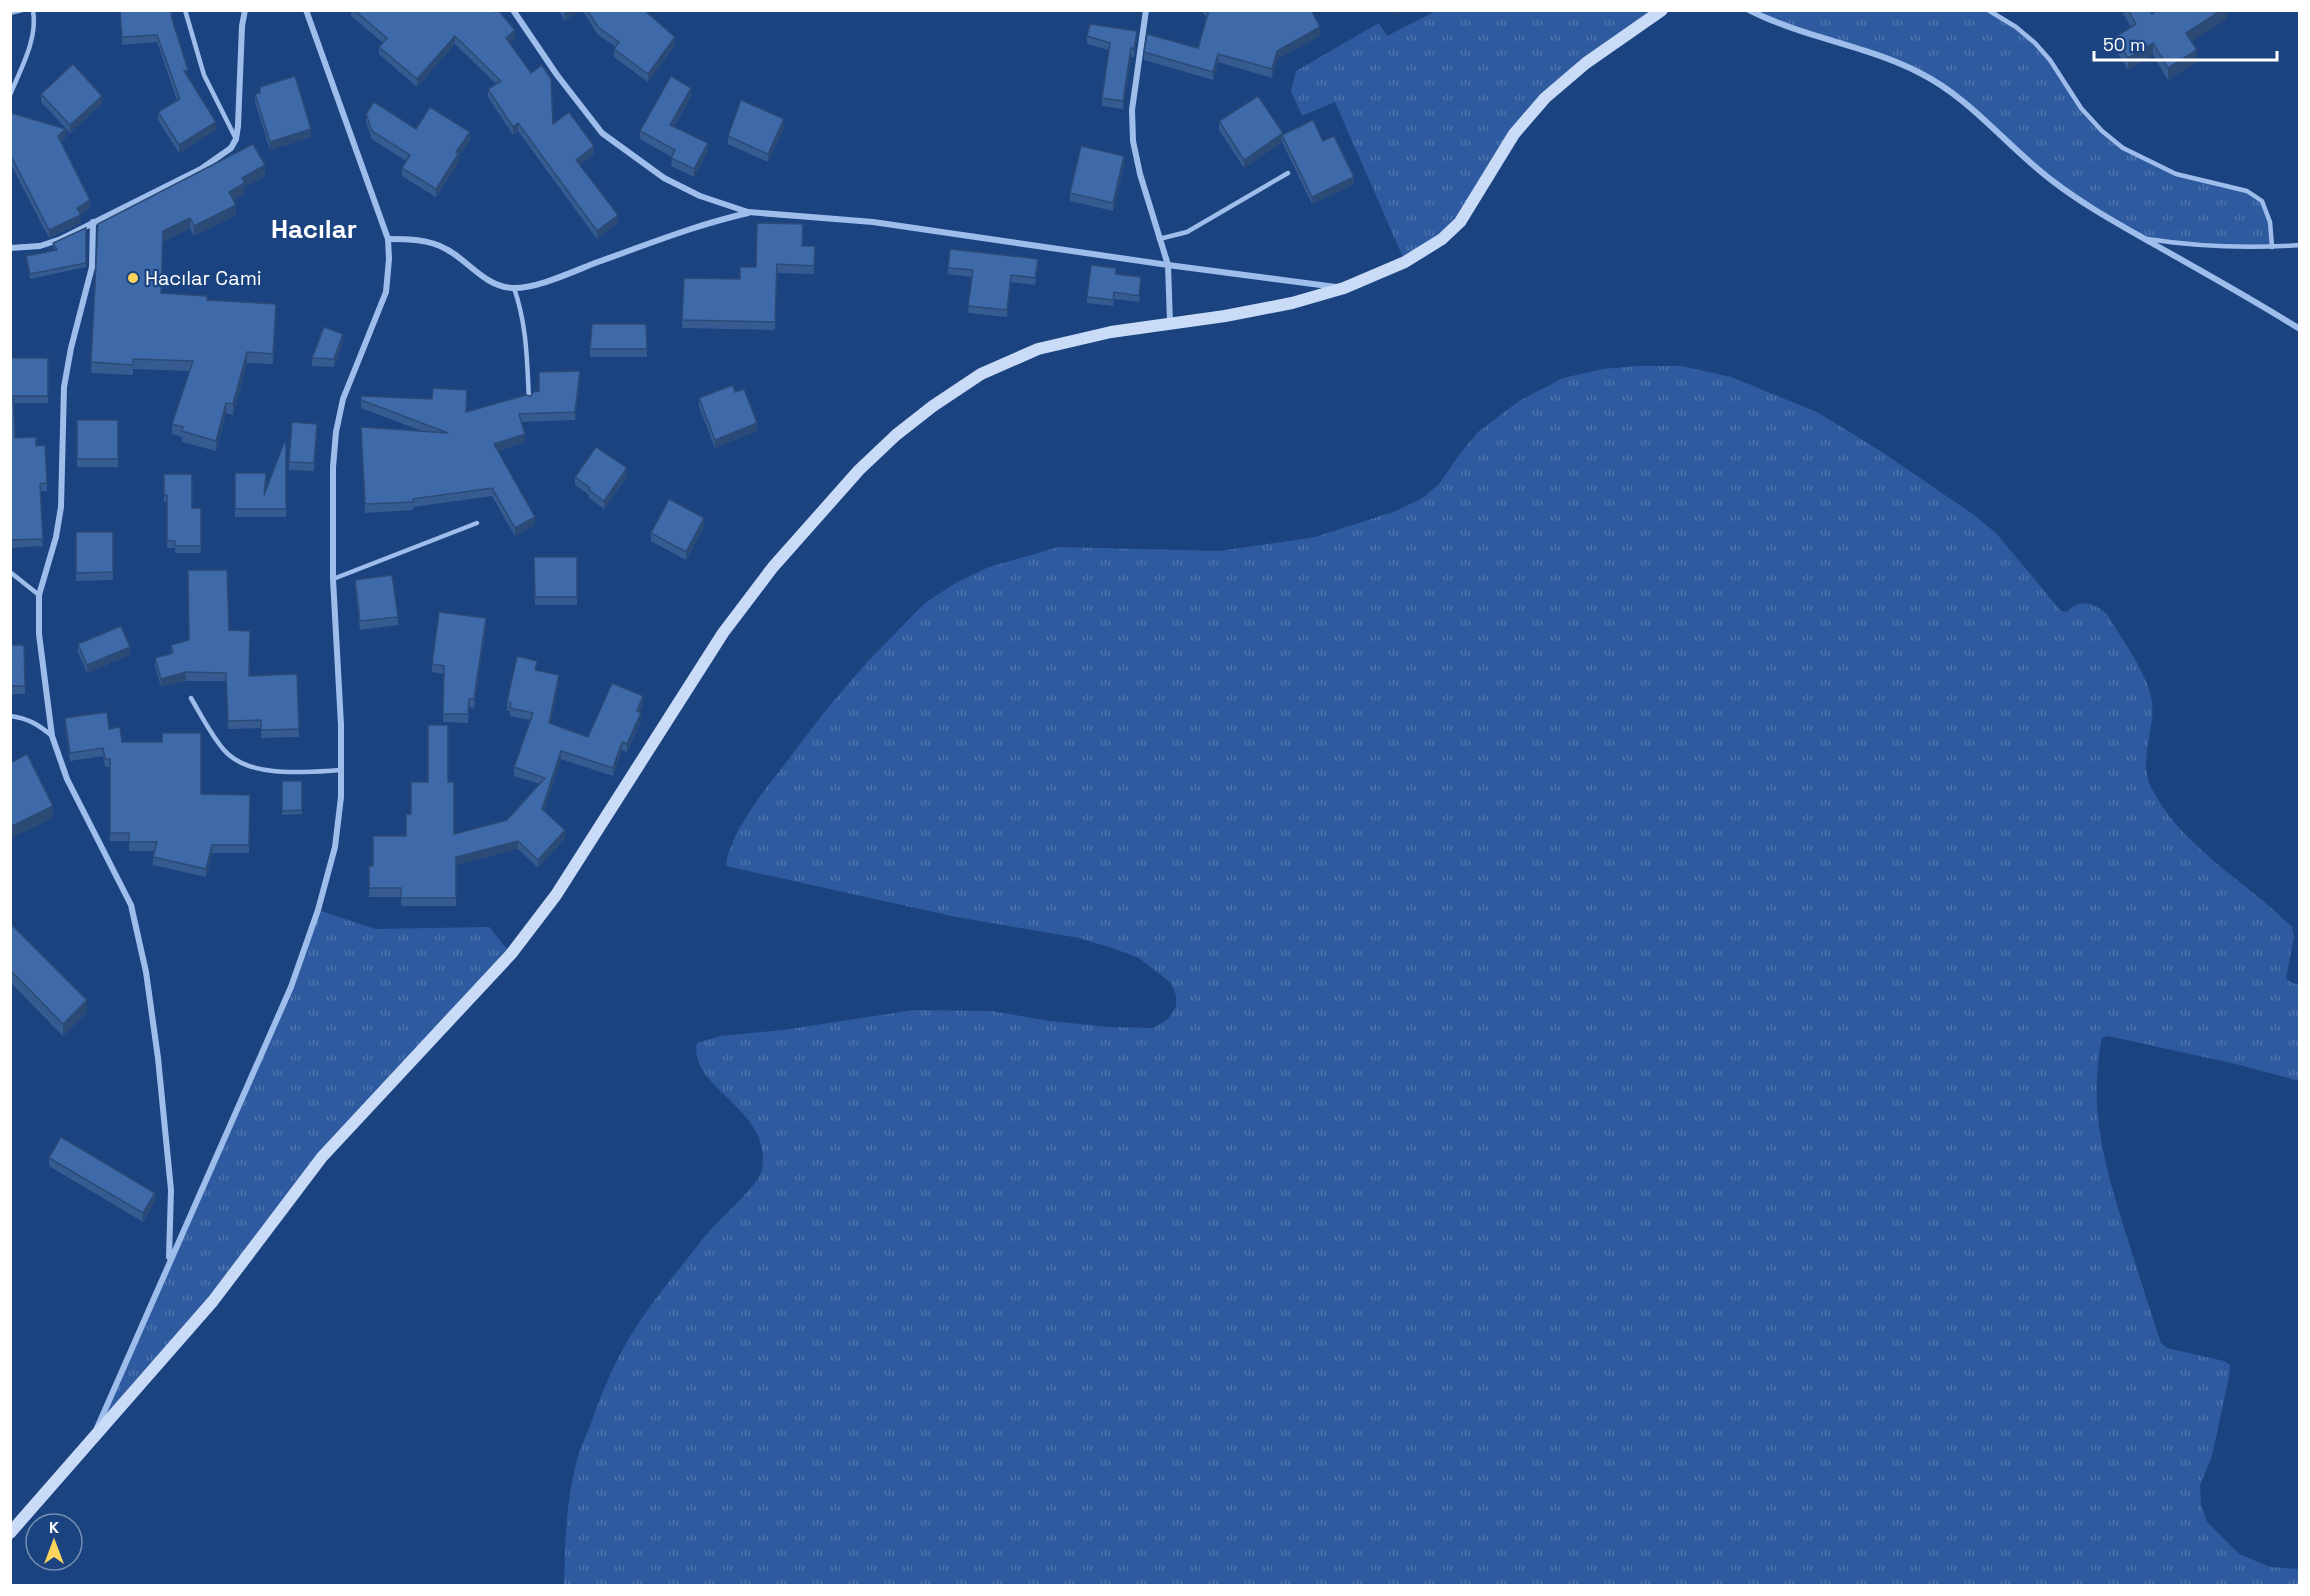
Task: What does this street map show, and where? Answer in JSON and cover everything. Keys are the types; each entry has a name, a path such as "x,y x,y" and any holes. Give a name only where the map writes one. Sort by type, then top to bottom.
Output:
{"street":[{"path":"10,248 39,246 61,239 201,169 231,148 236,139 242,26 245,10"},
{"path":"92,1440 291,987 318,910 335,847 341,770 341,725 333,579 333,467 336,432 350,381 386,292 389,259 388,239 306,10"},
{"path":"513,10 557,75 602,133 664,178 700,196 748,213 873,222 1344,288"},
{"path":"1146,10 1132,110 1133,141 1140,174 1168,265 1170,322"},
{"path":"10,1533 213,1301 322,1157 511,954 556,895 723,633 773,567 859,470 914,420 981,374 1038,350 1111,332 1225,316 1292,303 1344,288 1405,262 1442,239 1460,222 1514,134 1545,98 1586,63 1662,10"},
{"path":"1749,10 1804,33 1852,46 1921,73 1946,88 2053,182 2096,210 2300,329"},
{"path":"388,239 418,240 446,248 488,280 500,286 514,288 566,274 704,223 748,213"},
{"path":"93,222 92,267 71,348 64,387 61,507 56,537 39,595 39,634 52,736 67,779 131,905 141,950 158,1058 171,1190 169,1261"}],"lane":[{"path":"10,13 22,10"},
{"path":"10,95 33,37 33,10"},
{"path":"185,10 204,75 236,139"},
{"path":"1988,10 2016,27 2035,43 2050,60 2081,108 2122,148 2176,174 2247,191 2262,201 2270,222 2272,247"},
{"path":"1159,239 1186,232 1288,173"},
{"path":"2144,238 2196,246 2300,245"},
{"path":"514,288 522,311 527,341 529,400"},
{"path":"333,579 477,523"},
{"path":"10,572 39,595"},
{"path":"191,698 224,751 237,759 267,771 293,773 341,770"},
{"path":"10,716 36,723 52,736"}],"green space":[{"path":"1436,11 1662,11 1545,98 1460,222 1405,262 1335,102 1302,116 1291,91 1296,71 1379,23 1387,36"},
{"path":"1749,11 1988,11 2016,27 2050,60 2081,108 2123,148 2176,174 2247,191 2255,196 2267,214 2272,247 2247,248 2144,238 2053,182 1978,115 1921,73"},
{"path":"1682,366 1731,377 1817,412 1882,452 1974,515 1996,533 2061,611 2067,612 2077,605 2087,604 2107,614 2141,670 2150,693 2152,713 2146,765 2147,775 2163,807 2196,845 2292,927 2294,937 2286,978 2299,985 2299,1081 2236,1064 2108,1036 2102,1038 2097,1089 2101,1139 2106,1163 2119,1212 2161,1343 2167,1348 2224,1361 2230,1365 2212,1456 2200,1485 2201,1504 2207,1522 2239,1554 2270,1567 2299,1569 2299,1585 564,1585 570,1493 577,1459 616,1363 636,1327 659,1294 707,1234 752,1187 761,1173 762,1151 756,1132 745,1116 705,1074 698,1059 697,1043 720,1036 783,1030 914,1010 992,1011 1049,1021 1109,1027 1153,1028 1167,1020 1176,1007 1176,995 1171,983 1139,958 1112,948 1079,938 956,917 726,866 727,857 738,830 758,799 826,710 867,662 925,603 957,582 989,567 1059,547 1220,551 1315,537 1393,512 1421,499 1439,484 1478,432 1519,401 1563,378 1603,369"},
{"path":"318,910 375,929 489,927 511,954 322,1157 213,1301 92,1440 291,987"}],"building":[{"path":"120,10 171,10 188,70 184,71 216,122 179,145 158,112 180,99 157,35 122,37"},
{"path":"354,10 493,10 495,12 498,10 515,30 506,38 531,73 542,65 551,79 553,124 569,112 594,146 576,160 618,215 597,231 518,123 513,127 488,89 501,81 455,36 417,79 379,47 387,38"},
{"path":"587,10 644,10 675,37 648,74 614,49 619,42 598,27"},
{"path":"1209,10 1311,10 1320,27 1277,51 1272,69 1218,54 1213,72 1144,52 1147,34 1198,48"},
{"path":"2128,10 2150,10 2152,14 2157,10 2222,10 2186,33 2197,50 2168,68 2153,43 2128,58 2115,37 2136,24"},
{"path":"1090,24 1137,31 1134,49 1131,48 1123,101 1102,98 1110,43 1087,36"},
{"path":"73,64 102,96 70,125 41,94"},
{"path":"295,76 311,129 270,142 255,94 260,93 260,87"},
{"path":"671,76 691,88 670,125 708,143 694,169 671,158 675,150 640,131"},
{"path":"1258,96 1283,133 1244,160 1219,121"},
{"path":"741,100 784,119 768,154 728,136"},
{"path":"374,102 416,129 430,107 470,132 436,189 402,168 410,155 372,131 366,114"},
{"path":"11,113 66,129 58,136 90,200 77,208 81,215 49,230 10,154"},
{"path":"1313,120 1323,141 1334,136 1354,177 1312,197 1282,135"},
{"path":"253,144 265,165 242,178 245,183 229,192 236,205 194,226 190,218 163,231 161,293 207,296 207,300 276,304 273,354 247,352 233,404 226,403 216,441 182,431 183,427 172,424 193,361 133,359 133,365 91,362 98,224"},
{"path":"1081,146 1124,156 1113,203 1070,193"},
{"path":"757,223 803,224 802,246 815,246 814,266 777,264 775,322 682,320 684,278 740,279 740,267 756,267"},
{"path":"86,228 86,263 30,274 26,256 57,250 53,243"},
{"path":"950,249 1038,259 1035,278 1011,275 1007,310 968,306 973,270 948,268"},
{"path":"1091,265 1116,268 1116,274 1141,277 1139,296 1114,292 1113,300 1087,297"},
{"path":"592,324 646,324 647,349 590,349"},
{"path":"324,327 343,334 334,359 312,358"},
{"path":"10,358 48,358 48,396 13,396 15,438 36,437 36,446 45,445 47,483 40,484 43,539 10,540"},
{"path":"580,371 575,412 519,414 525,434 494,444 535,517 515,528 492,488 413,499 413,502 365,504 361,427 448,433 361,400 361,396 432,399 433,388 467,390 466,412 526,395 531,396 533,392 539,391 539,372"},
{"path":"733,385 735,392 744,389 757,423 715,440 699,398"},
{"path":"77,420 118,420 118,459 77,459"},
{"path":"292,422 317,424 314,463 289,462"},
{"path":"284,443 286,443 286,509 235,509 235,473 266,473 264,495"},
{"path":"596,447 627,468 604,501 575,477"},
{"path":"164,474 192,474 192,508 201,508 201,546 175,546 175,541 167,541 167,495 164,495"},
{"path":"669,499 704,518 686,552 651,533"},
{"path":"76,532 113,532 113,572 76,573"},
{"path":"534,557 577,557 577,597 535,597"},
{"path":"188,570 227,570 229,630 250,631 249,676 297,674 299,729 261,730 261,720 228,721 226,673 186,672 161,679 155,658 173,653 171,645 189,640"},
{"path":"392,575 398,617 360,621 355,580"},
{"path":"439,612 486,618 474,699 469,699 468,714 443,714 444,666 432,664"},
{"path":"121,626 130,647 87,665 78,644"},
{"path":"10,645 24,645 25,686 10,686"},
{"path":"517,656 537,661 535,670 559,675 549,723 588,737 612,683 643,696 637,711 641,713 627,744 622,742 613,768 561,751 542,809 565,830 538,860 518,841 456,857 456,898 401,898 401,888 369,888 369,866 373,866 373,836 406,836 406,814 411,814 411,782 428,782 428,725 448,725 448,782 454,782 454,834 507,820 545,778 514,767 533,713 510,708 511,703 507,702"},
{"path":"107,712 109,729 120,727 122,742 162,742 162,733 201,733 201,794 250,795 249,845 212,845 206,869 153,857 157,842 129,842 129,833 110,833 110,759 105,759 103,748 70,753 65,718"},
{"path":"27,754 53,806 10,827 10,763"},
{"path":"282,781 302,781 302,810 282,811"},
{"path":"10,923 87,1000 63,1024 10,970"},
{"path":"61,1137 155,1193 143,1213 49,1158"}],"place":[{"name":"Hacılar Cami","path":"133,278"}],"district":[{"name":"Hacılar","path":"314,229"}]}
